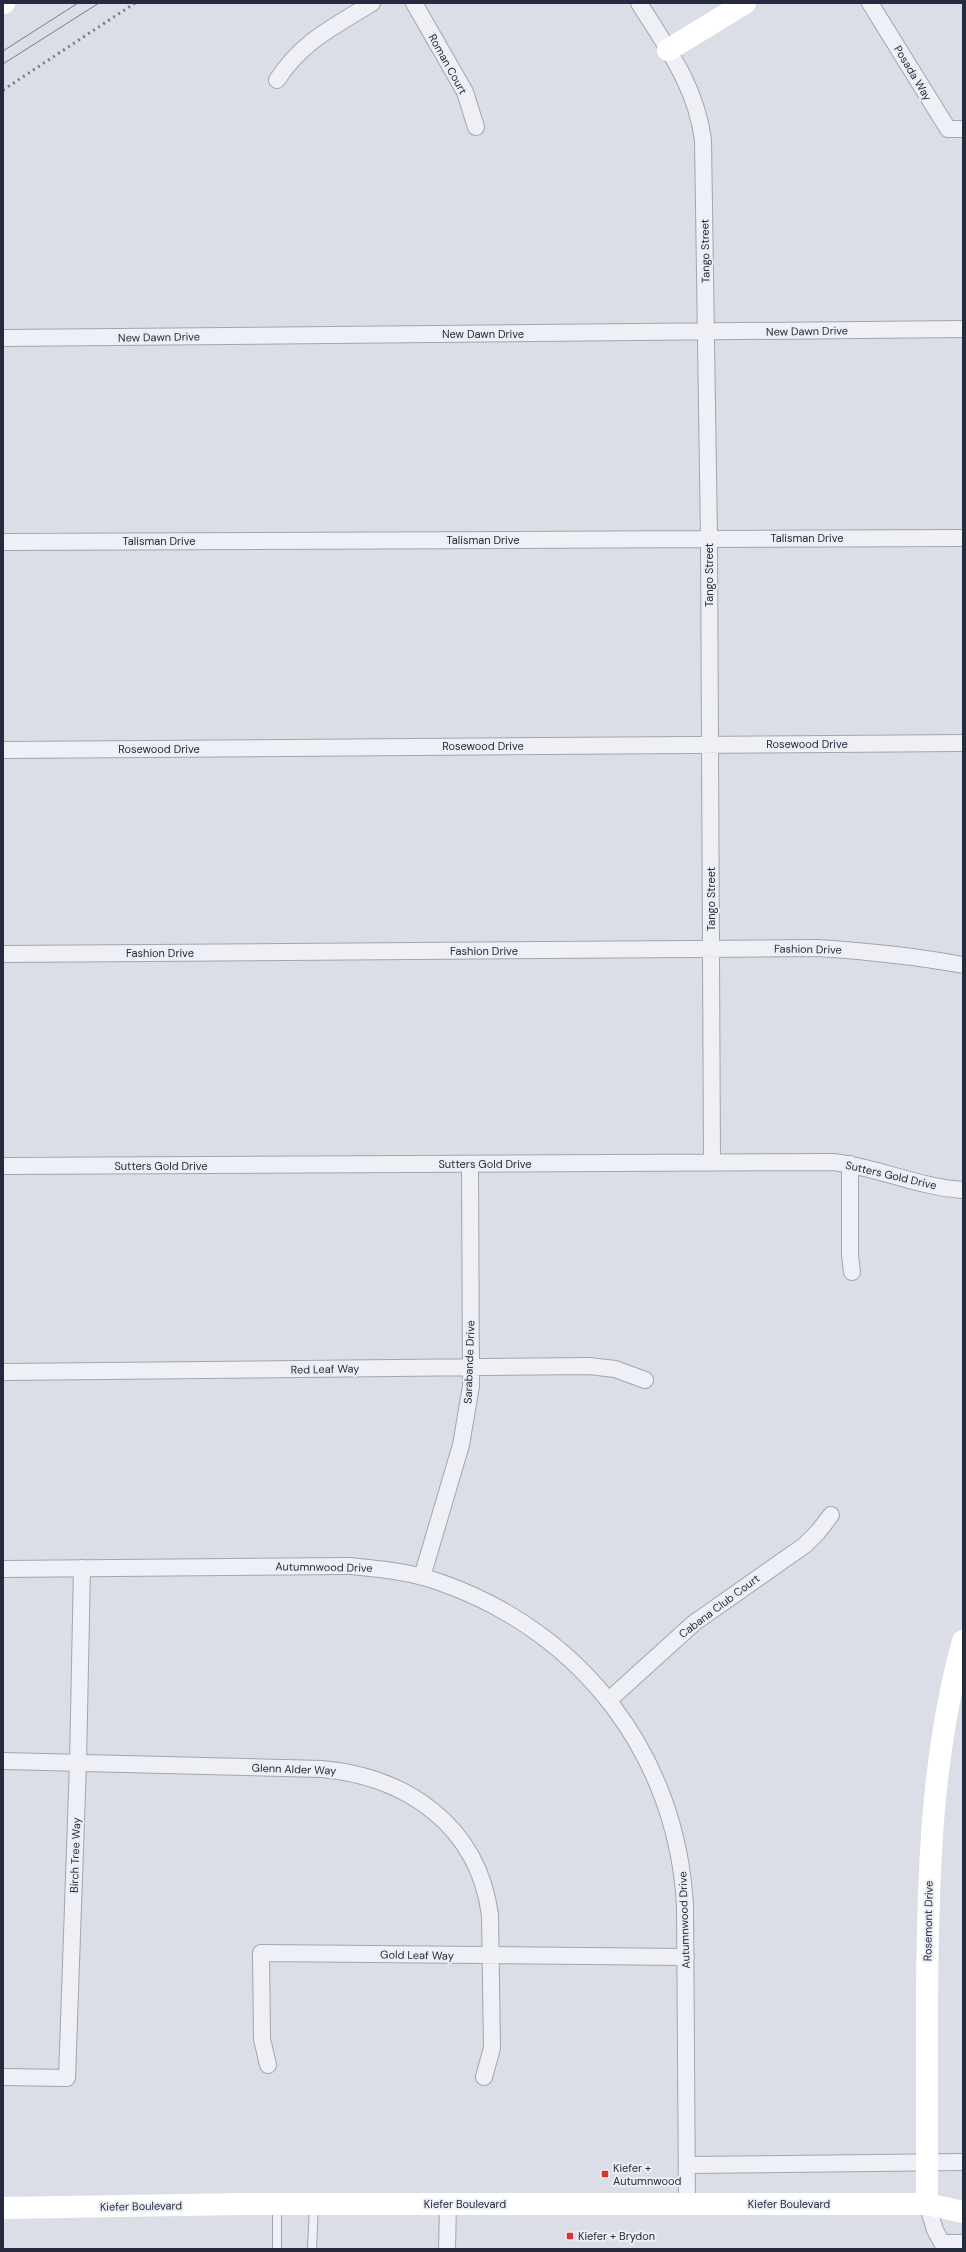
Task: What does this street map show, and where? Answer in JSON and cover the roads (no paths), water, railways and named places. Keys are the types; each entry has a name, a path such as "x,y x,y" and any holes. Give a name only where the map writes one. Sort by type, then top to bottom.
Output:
{"street":[{"path":"277,80 298,52 311,41 372,3"},
{"name":"Roman Court","path":"414,3 465,92 476,127"},
{"name":"Tango Street","path":"639,3 690,88 701,122 703,140 709,539 712,1162"},
{"path":"668,50 745,3"},
{"name":"Posada Way","path":"870,3 948,130 963,129"},
{"name":"New Dawn Drive","path":"3,338 963,329"},
{"name":"Talisman Drive","path":"3,542 963,538"},
{"name":"Rosewood Drive","path":"3,750 963,743"},
{"name":"Fashion Drive","path":"3,954 816,948 917,956 963,965"},
{"name":"Sutters Gold Drive","path":"3,1166 833,1162 869,1168 928,1185 963,1190"},
{"name":"Sarabande Drive","path":"422,1577 465,1426 471,1367 470,1164"},
{"path":"850,1164 850,1255 852,1272"},
{"name":"Red Leaf Way","path":"3,1372 589,1366 615,1369 645,1380"},
{"name":"Cabana Club Court","path":"609,1700 694,1623 805,1545 831,1516"},
{"name":"Autumnwood Drive","path":"3,1568 350,1566 387,1570 422,1577 476,1596 509,1613 534,1629 569,1656 609,1700 631,1730 649,1763 664,1797 675,1832 684,1887 686,1957 687,2204"},
{"name":"Birch Tree Way","path":"3,2077 67,2078 78,1763 82,1568"},
{"name":"Rosemont Drive","path":"927,2204 928,1906 931,1825 945,1722 962,1650"},
{"name":"Glenn Alder Way","path":"3,1761 322,1769 359,1775 398,1789 421,1802 445,1820 457,1834 476,1863 488,1897 491,1955 492,2048 484,2077"},
{"name":"Gold Leaf Way","path":"268,2065 262,2039 261,1953 686,1957"},
{"path":"687,2164 963,2162"},
{"name":"Kiefer Boulevard","path":"927,2204 963,2195"},
{"name":"Kiefer Boulevard","path":"3,2208 277,2204 927,2204 963,2212"},
{"path":"447,2249 448,2204"},
{"path":"927,2204 935,2230 942,2243 963,2243"}],"lane":[{"path":"276,2249 277,2204"},
{"path":"312,2249 314,2204"}],"tram line":[{"path":"3,51 78,3"},
{"path":"3,64 99,3"}],"railway":[{"path":"3,90 135,3"}],"place":[{"name":"Kiefer + Autumnwood","path":"605,2174"},
{"name":"Kiefer + Brydon","path":"570,2236"}]}
